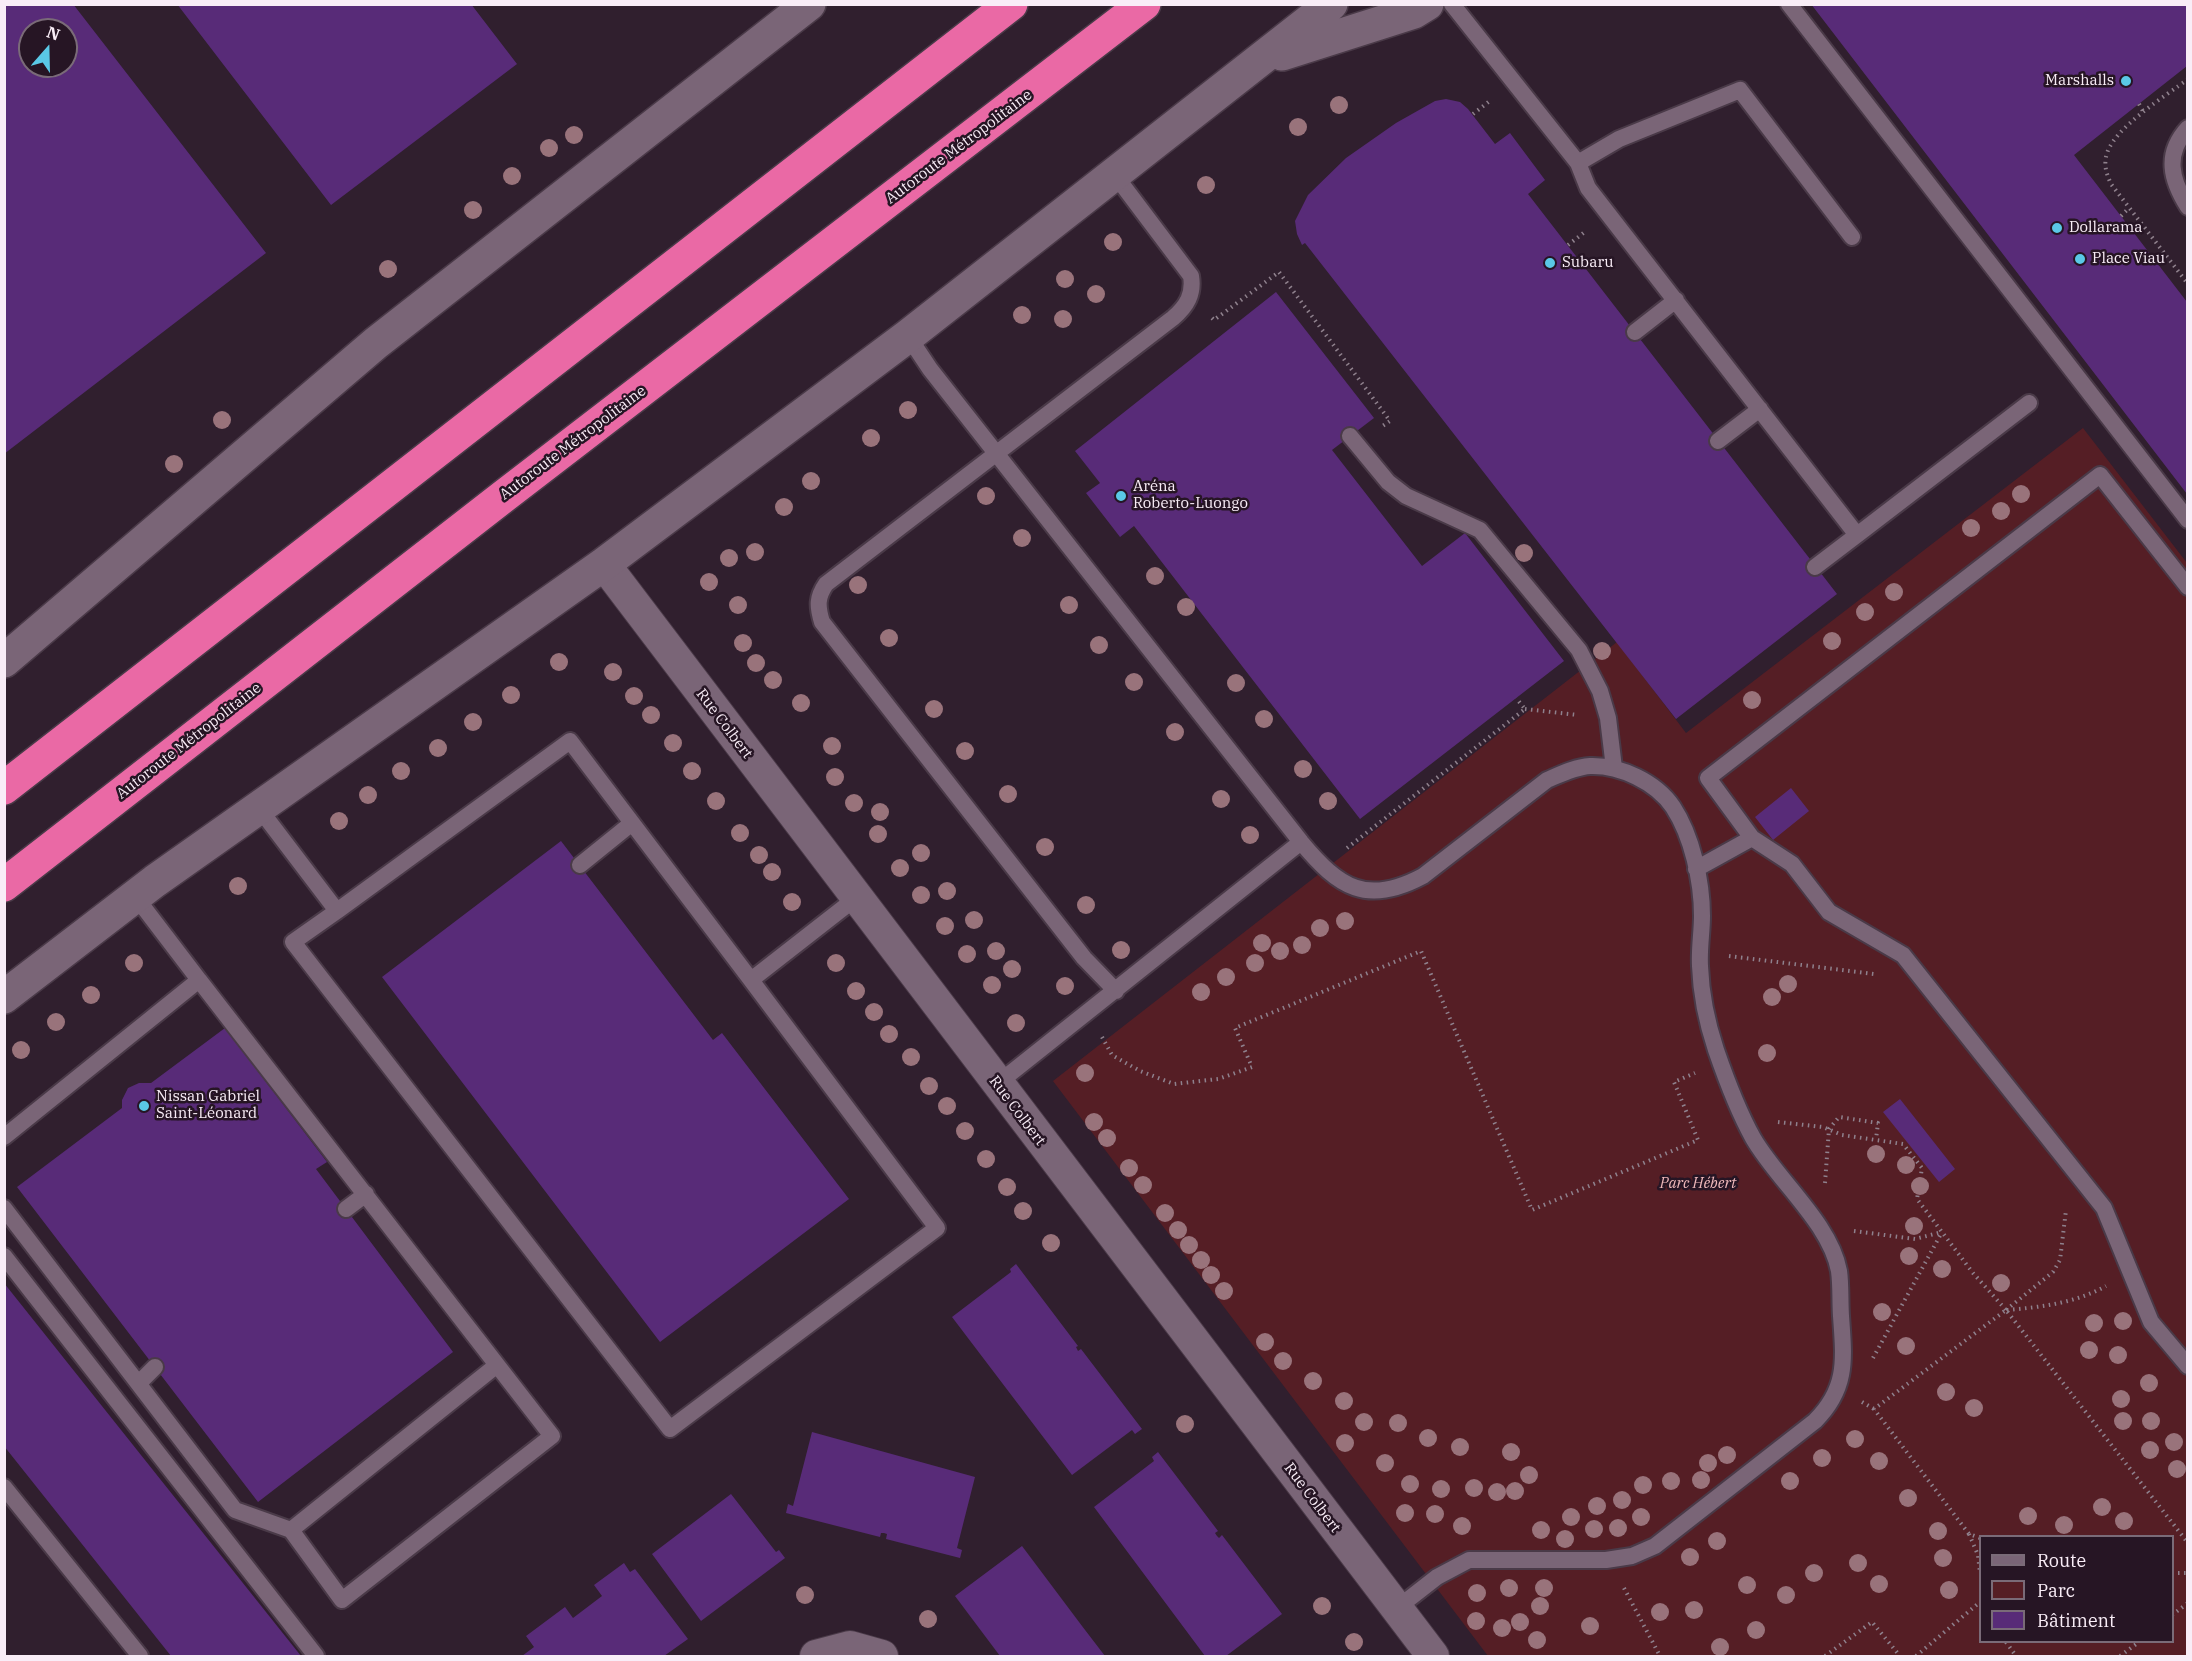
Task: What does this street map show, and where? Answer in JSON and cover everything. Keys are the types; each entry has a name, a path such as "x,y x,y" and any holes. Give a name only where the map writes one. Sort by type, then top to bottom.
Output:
{"highway":[{"path":"4,788 1011,4"},
{"name":"Autoroute Métropolitaine","path":"4,885 495,503 1144,4"}],"main road":[{"path":"4,661 376,343 809,4"},
{"path":"4,997 135,896 258,807 604,564 908,336 1263,60 1331,4"},
{"path":"1263,60 1414,12 1426,4"}],"street":[{"name":"Rue Colbert","path":"604,564 1433,1656"},
{"path":"816,1656 850,1647 882,1656"}],"lane":[{"path":"1452,4 1578,163 1588,188 1857,535"},
{"path":"1789,4 2187,520"},
{"path":"1578,163 1619,139 1740,90 1852,237"},
{"path":"2187,128 2173,150 2170,170 2187,207"},
{"path":"1115,175 1191,276 1191,295 1173,318 826,584 819,594 818,608 822,622 1084,958 1116,991"},
{"path":"1635,332 1676,300"},
{"path":"908,336 997,454 1301,842 1335,878 1369,891 1386,892 1423,876 1547,780 1567,771 1590,766 1614,768 1635,776 1659,791 1673,807 1685,832 1696,868 1702,913 1699,964 1702,999 1716,1050 1754,1138 1817,1225 1832,1251 1839,1270 1845,1361 1841,1381 1832,1401 1815,1421 1655,1546 1632,1556 1606,1560 1469,1560 1444,1572 1396,1609"},
{"path":"1815,567 2029,404"},
{"path":"1718,441 1760,408"},
{"path":"1350,436 1388,482 1406,496 1480,530 1579,650 1600,691 1608,718 1614,768"},
{"path":"2187,587 2100,475 1708,778 1752,838 1792,864 1829,912 1903,955 2104,1208 2151,1322 2187,1366"},
{"path":"570,741 938,1228 670,1429 293,942 337,911 570,741"},
{"path":"258,807 337,911"},
{"path":"579,865 632,823"},
{"path":"1696,868 1752,838"},
{"path":"997,1084 1301,842"},
{"path":"4,1208 235,1510 291,1530 342,1600 552,1436 135,896"},
{"path":"751,980 856,898"},
{"path":"4,1137 199,980"},
{"path":"346,1209 366,1194"},
{"path":"4,1256 316,1656"},
{"path":"291,1530 497,1365"},
{"path":"139,1383 155,1367"},
{"path":"4,1487 140,1656"}],"path":[{"path":"2139,104 2144,113"},
{"path":"2121,216 2129,208"},
{"path":"1214,320 1279,272 1390,421 1373,433"},
{"path":"1516,698 1525,709"},
{"path":"1342,851 1525,709 1608,718"},
{"path":"1101,1036 1112,1055 1140,1071 1165,1081 1174,1084 1218,1080 1252,1067 1235,1028 1421,951 1532,1210 1698,1140 1674,1082 1704,1070"},
{"path":"1719,955 1885,976"},
{"path":"1826,1182 1829,1129 1839,1117 1878,1123 1876,1139"},
{"path":"1776,1122 1829,1129 1842,1135 1903,1144 1916,1156 1922,1168 1917,1199 2187,1543"},
{"path":"1979,1564 1978,1555 1969,1534 1874,1409 2053,1272 2060,1260 2066,1208"},
{"path":"1858,1232 1915,1239 1942,1232"},
{"path":"1869,1364 1942,1232"},
{"path":"2006,1310 2060,1304 2106,1287"},
{"path":"1969,1534 1979,1538"},
{"path":"1622,1584 1660,1656"},
{"path":"1916,1656 1979,1603"},
{"path":"2174,1613 2187,1603"},
{"path":"1825,1656 1872,1622 1900,1656"},
{"path":"2007,1643 2016,1656"},
{"path":"2120,1656 2136,1643"}],"green space":[{"name":"Parc Hébert","path":"2083,428 2187,563 2187,1656 1488,1656 1053,1081 1617,642 1686,733"}],"building":[{"path":"4,4 73,4 266,253 4,454"},
{"path":"177,4 471,4 517,64 331,205"},
{"name":"Place Viau","path":"1811,4 2187,4 2187,66 2074,155 2187,302 2187,494"},
{"path":"1446,99 1460,102 1468,109 1495,144 1510,133 1545,180 1528,194 1837,594 1676,719 1305,243 1302,245 1297,234 1295,221 1308,195 1346,158 1396,123 1435,101"},
{"path":"1276,292 1374,418 1332,450 1422,566 1465,533 1564,661 1360,819 1134,526 1120,537 1086,493 1100,483 1075,451"},
{"path":"1791,788 1809,811 1773,840 1755,817"},
{"path":"561,841 713,1040 722,1033 849,1199 660,1342 382,977"},
{"path":"225,1028 327,1162 316,1169 453,1352 258,1502 17,1187 122,1108 122,1100 128,1088 139,1083 151,1083"},
{"path":"1900,1099 1955,1169 1939,1182 1883,1112"},
{"path":"1016,1264 1078,1346 1076,1347 1078,1351 1081,1349 1142,1429 1135,1434 1132,1430 1072,1475 952,1317 1011,1272 1010,1269"},
{"path":"4,1283 301,1656 171,1656 4,1446"},
{"path":"812,1432 975,1477 957,1548 962,1550 960,1558 886,1539 887,1534 884,1533 881,1533 880,1537 786,1513 788,1504 793,1506"},
{"path":"1158,1452 1218,1531 1215,1533 1217,1536 1219,1538 1222,1535 1282,1614 1226,1656 1205,1656 1094,1507 1154,1461 1152,1457"},
{"path":"731,1494 776,1552 779,1550 785,1558 701,1621 652,1554"},
{"path":"1022,1546 1105,1656 1000,1656 955,1596"},
{"path":"624,1563 630,1572 635,1569 688,1639 664,1656 522,1656 534,1647 526,1636 565,1607 573,1618 602,1596 594,1585"}],"place":[{"name":"Marshalls","path":"2126,81"},
{"name":"Dollarama","path":"2057,228"},
{"name":"Place Viau","path":"2080,259"},
{"name":"Subaru","path":"1550,263"},
{"name":"Aréna Roberto-Luongo","path":"1121,496"},
{"name":"Nissan Gabriel Saint-Léonard","path":"144,1106"}]}
